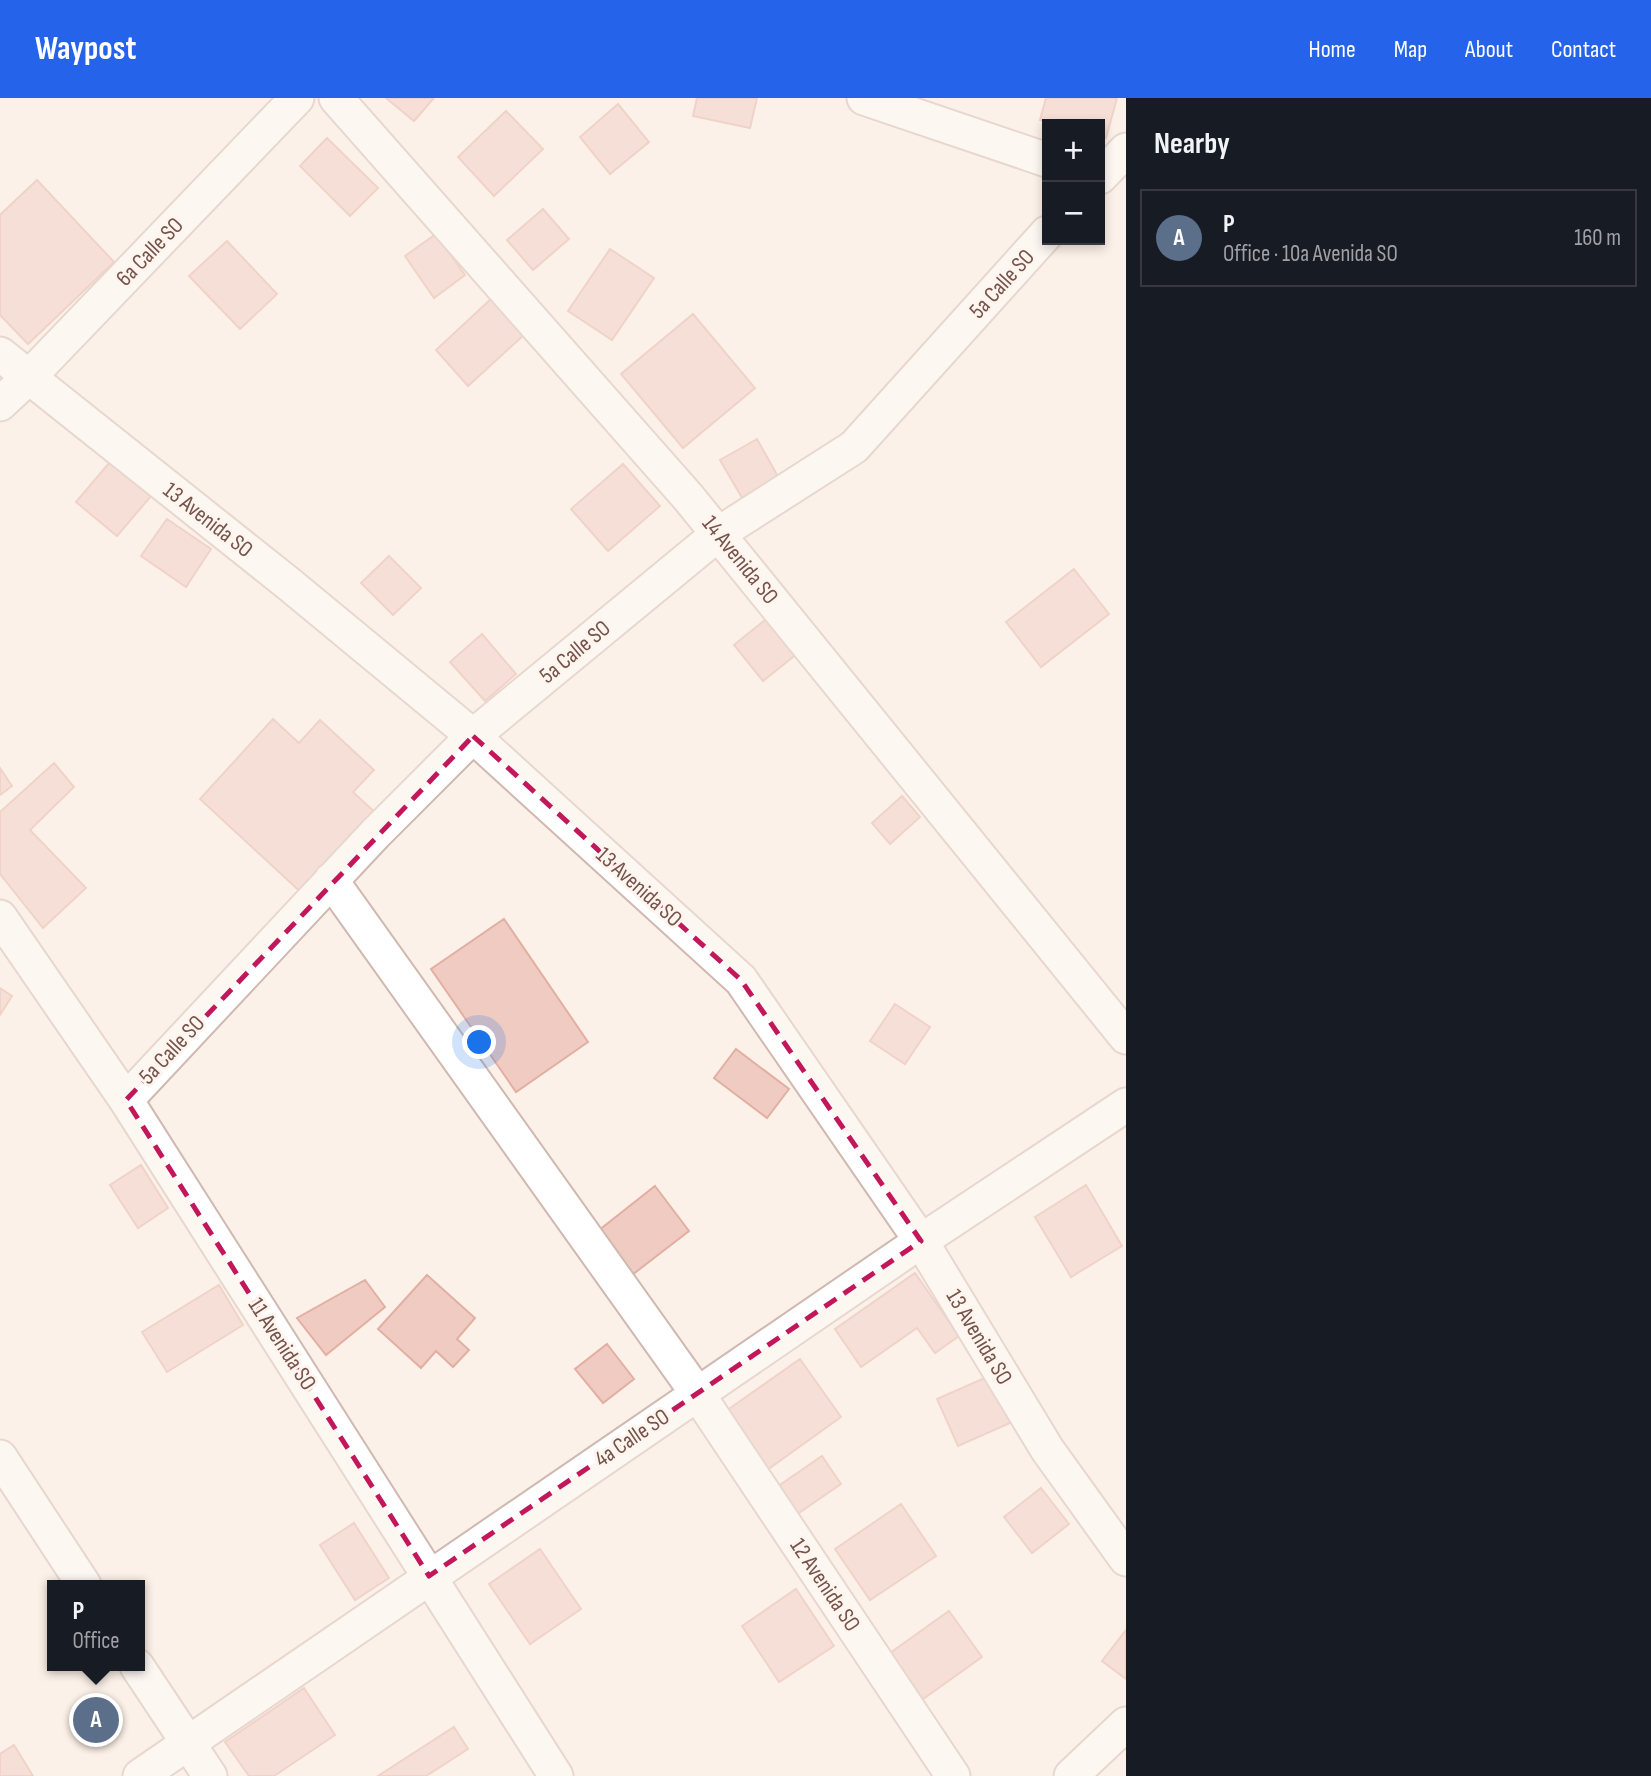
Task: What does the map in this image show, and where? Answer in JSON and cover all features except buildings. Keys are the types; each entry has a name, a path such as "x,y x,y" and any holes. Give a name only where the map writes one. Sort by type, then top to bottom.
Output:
{"street":[{"name":"6a Calle SO","path":"0,404 297,98"},
{"name":"14 Avenida SO","path":"336,98 718,534 1126,1037"},
{"path":"864,98 1042,158"},
{"path":"1105,172 1126,150"},
{"path":"1105,178 1126,183"},
{"name":"5a Calle SO","path":"126,1100 331,880 473,736 718,534 854,447 1042,239"},
{"name":"13 Avenida SO","path":"0,354 289,584 473,736 741,980 921,1241 1047,1449 1126,1559"},
{"name":"12 Avenida SO","path":"331,880 697,1394 953,1776"},
{"name":"11 Avenida SO","path":"0,918 126,1100 556,1776"},
{"name":"4a Calle SO","path":"140,1776 921,1241 1126,1105"},
{"path":"0,1457 82,1580"},
{"path":"140,1671 210,1776"},
{"path":"1071,1776 1126,1724"}],"highlighted area":[{"path":"473,736 741,980 921,1241 429,1576 126,1100"}],"place":[{"name":"P","path":"96,1720"}]}
